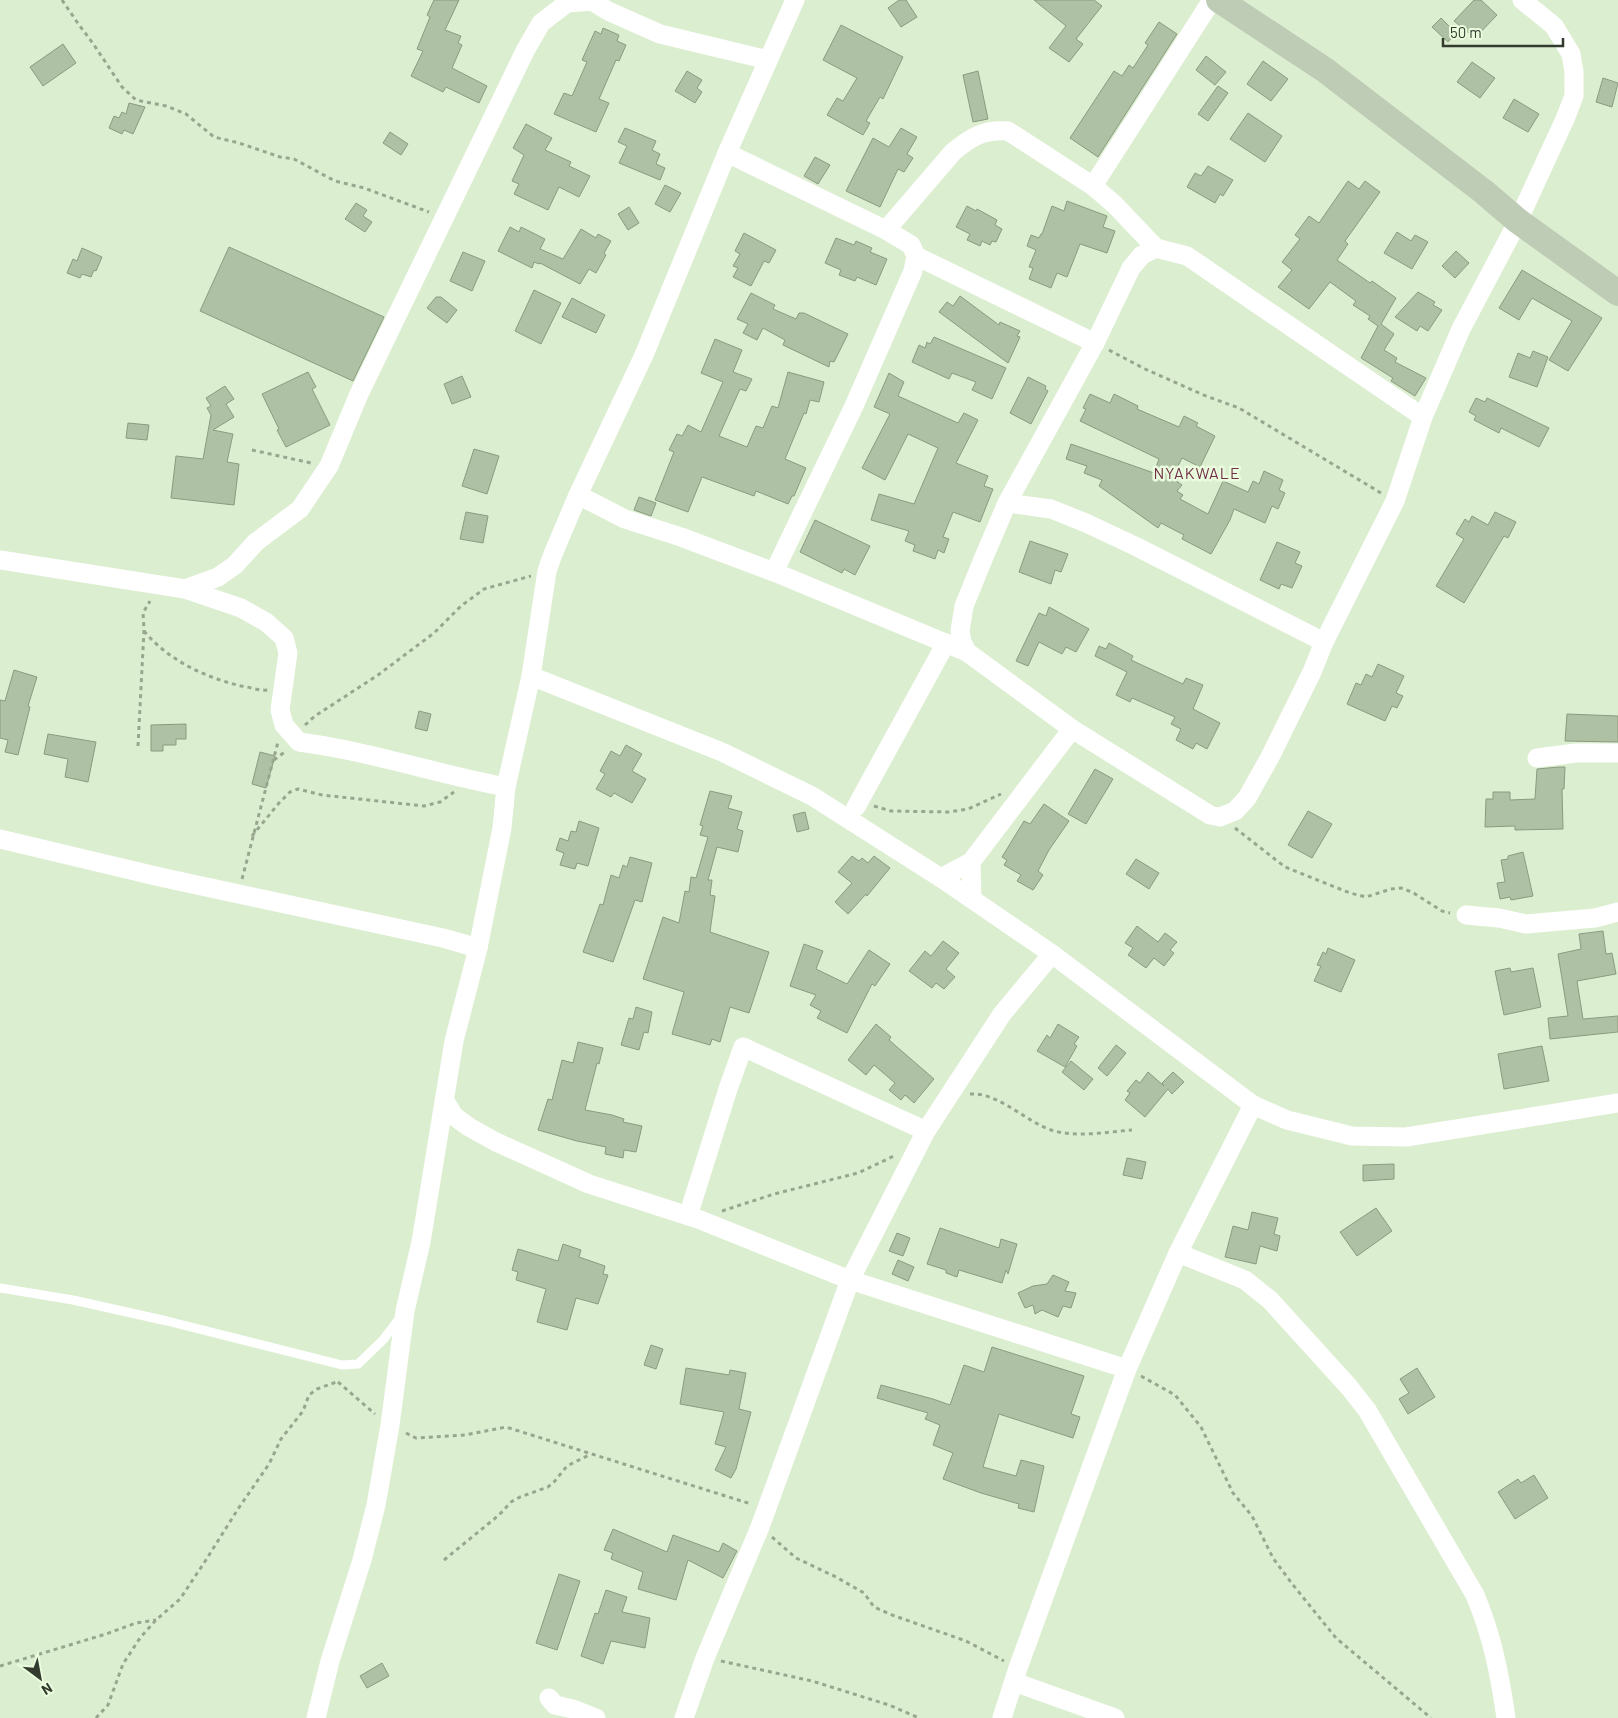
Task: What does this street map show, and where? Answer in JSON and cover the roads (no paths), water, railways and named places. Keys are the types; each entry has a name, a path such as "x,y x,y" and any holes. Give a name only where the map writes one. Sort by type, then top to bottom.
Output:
{"street":[{"path":"185,589 218,577 235,565 256,542 300,509 329,466 360,394 443,220 525,51 541,23 567,3 591,0 608,11 660,34 768,60"},
{"path":"316,1718 330,1662 370,1531 390,1424 405,1311 421,1242 454,1041 478,948 502,828 506,787 531,676 547,571 578,495 644,355 727,153 795,0"},
{"path":"1093,186 1212,0"},
{"path":"1219,0 1325,70 1484,192 1518,221 1618,292"},
{"path":"578,495 625,519 681,537 774,572 967,652 1072,728 1210,815 1220,817 1235,811 1247,798 1270,757 1312,672 1324,642 1395,501 1422,417 1461,329 1518,221 1574,96 1574,72 1571,54 1554,26 1522,0"},
{"path":"886,230 953,152 965,142 983,132 994,130 1008,131 1093,186 1114,204 1156,248 1187,256 1422,417"},
{"path":"727,153 886,230 911,245 916,256 913,271 854,406 774,572"},
{"path":"967,652 962,642 960,631 964,606 1007,503 1095,343 1131,268 1142,255 1156,248"},
{"path":"916,256 1095,343"},
{"path":"1007,503 1051,509 1086,523 1137,546 1324,642"},
{"path":"0,560 185,589 242,608 266,622 284,638 288,654 280,710 288,727 299,742 326,746 506,787"},
{"path":"856,807 946,643"},
{"path":"531,676 722,752 812,796 941,878 1052,954 1254,1106 1287,1120 1352,1136 1406,1137 1618,1103"},
{"path":"941,878 971,862 1072,728"},
{"path":"1537,758 1576,754 1618,753"},
{"path":"0,839 160,877 444,938 478,948"},
{"path":"971,862 972,899"},
{"path":"1466,916 1499,918 1526,924 1595,918 1618,912"},
{"path":"684,1718 705,1658 760,1527 850,1280 923,1138 1002,1014 1052,954"},
{"path":"693,1218 728,1089 743,1048 923,1138"},
{"path":"445,1101 454,1116 469,1127 496,1142 589,1184 693,1218 850,1280 1127,1369"},
{"path":"1002,1718 1127,1369 1178,1253 1254,1106"},
{"path":"1178,1253 1245,1280 1257,1288 1343,1380 1367,1410 1476,1595 1485,1618 1498,1667 1506,1718"},
{"path":"1016,1675 1115,1718"},
{"path":"550,1698 555,1705 573,1709 596,1718"}],"lane":[{"path":"0,1288 73,1300 167,1321 342,1365 358,1364 383,1340 393,1324 405,1311"}],"district":[{"name":"NYAKWALE","path":"1197,473"}]}
